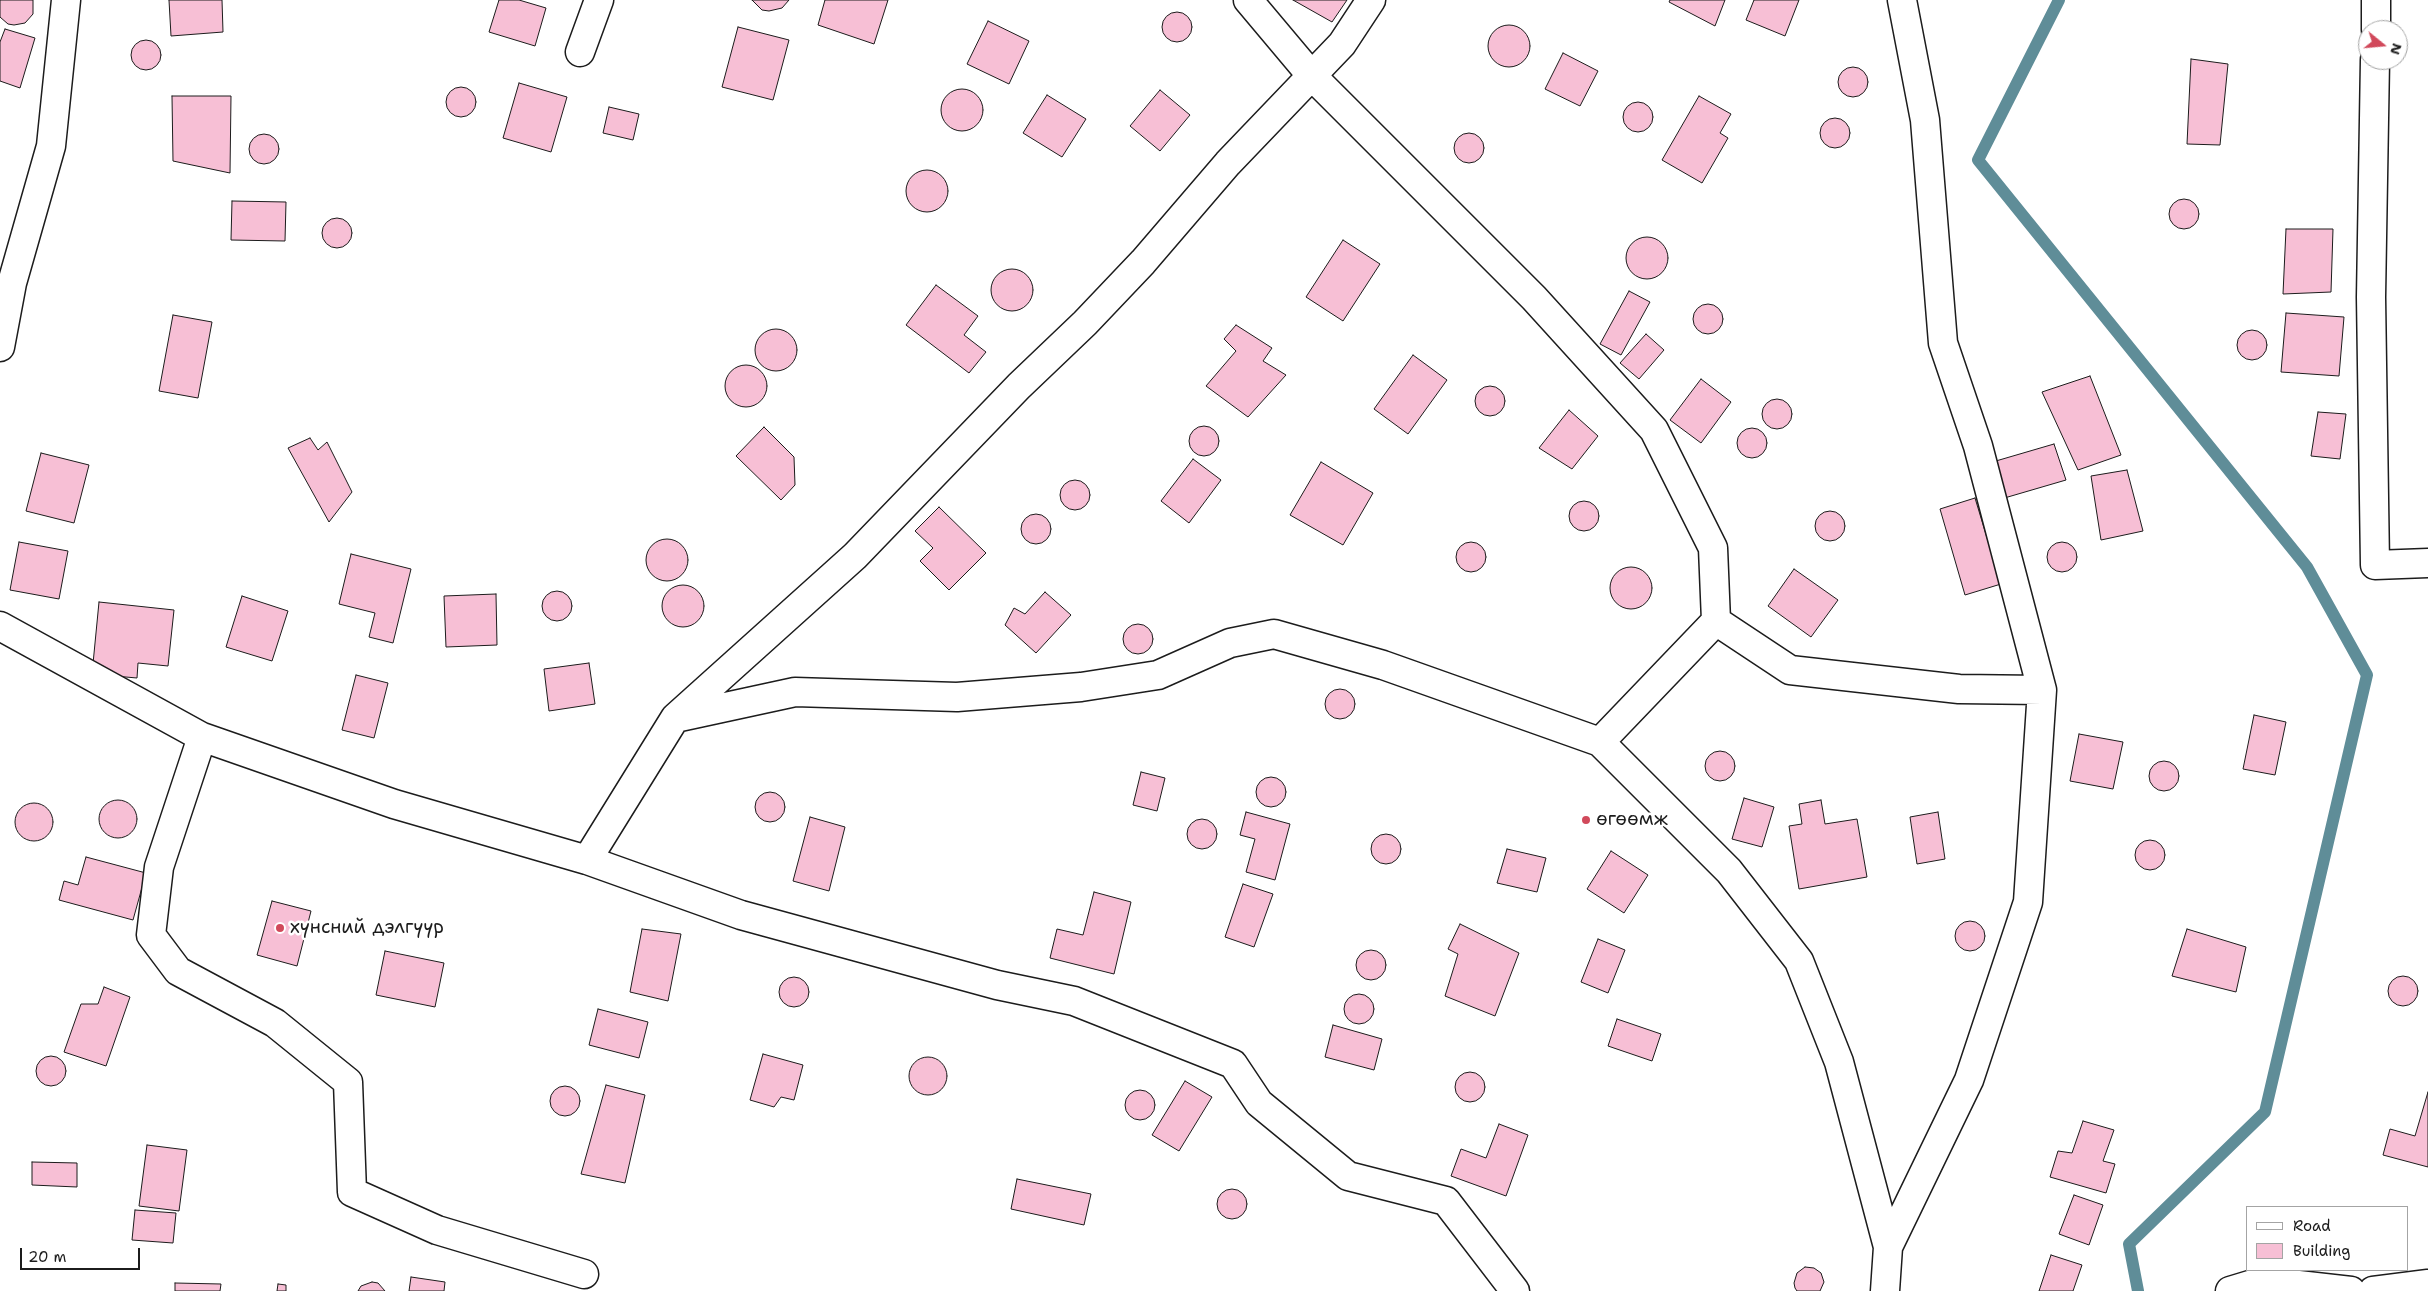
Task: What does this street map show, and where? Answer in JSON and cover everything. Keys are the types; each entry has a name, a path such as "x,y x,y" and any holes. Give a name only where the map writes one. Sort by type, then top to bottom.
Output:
{"street":[{"path":"0,347 12,283 50,146 66,0"},
{"path":"580,52 599,0"},
{"path":"1248,0 1310,75 1534,298 1654,430 1713,548 1716,621 1600,742"},
{"path":"587,860 675,718 854,556 1019,386 1085,323 1143,262 1228,163 1310,75 1342,44 1372,0"},
{"path":"1888,1247 1969,1080 2028,902 2042,690 1978,446 1944,343 1925,120 1902,0"},
{"path":"2376,0 2376,20"},
{"path":"2375,70 2371,297 2375,565 2428,564"},
{"path":"1716,621 1790,670 1959,689 2042,690"},
{"path":"0,626 202,737 394,804 587,860 741,915 997,985 1074,1001 1233,1064 1259,1103 1348,1176 1446,1201 1515,1291"},
{"path":"675,718 795,692 957,696 1082,687 1158,676 1230,643 1274,634 1383,665 1600,742 1729,871 1799,961 1839,1062 1888,1247 1885,1291"},
{"path":"202,737 159,867 151,935 178,970 275,1023 348,1082 352,1192 437,1230 584,1274"},
{"path":"2230,1291 2263,1281 2351,1291"},
{"path":"2373,1291 2428,1284"}],"building":[{"path":"0,0 33,0 33,14 25,23 8,24 0,17"},
{"path":"169,0 222,0 223,32 171,36"},
{"path":"499,0 519,0 546,8 535,46 489,32"},
{"path":"752,0 789,0 782,8 769,11 762,10"},
{"path":"825,0 888,0 874,44 818,25"},
{"path":"1293,0 1347,0 1332,22"},
{"path":"1670,0 1725,0 1715,26 1669,2"},
{"path":"1754,0 1799,0 1785,36 1746,20"},
{"path":"1177,12 1183,13 1191,21 1191,33 1183,41 1177,42 1171,41 1163,33 1162,27 1163,21 1171,13"},
{"path":"988,21 1029,41 1009,84 967,64"},
{"path":"1505,25 1513,25 1524,31 1530,46 1524,61 1513,67 1505,67 1494,61 1488,50 1488,42 1494,31"},
{"path":"738,27 789,40 773,100 722,87"},
{"path":"5,29 35,38 20,88 0,81 0,42"},
{"path":"146,40 157,44 161,55 157,66 146,70 135,66 131,55 135,44"},
{"path":"1563,53 1598,71 1580,106 1545,89"},
{"path":"2191,59 2228,64 2220,145 2187,144"},
{"path":"1853,67 1864,71 1868,82 1864,93 1853,97 1842,93 1838,82 1842,71"},
{"path":"519,83 567,97 551,152 503,138"},
{"path":"461,87 467,88 475,96 475,108 467,116 461,117 455,116 447,108 446,102 447,96 455,88"},
{"path":"958,89 966,89 977,95 983,110 977,125 966,131 958,131 947,125 941,114 941,106 947,95"},
{"path":"1160,90 1190,115 1160,151 1130,126"},
{"path":"1047,95 1086,119 1062,157 1023,133"},
{"path":"172,96 231,96 230,173 173,161"},
{"path":"1699,96 1731,114 1720,133 1728,138 1702,183 1662,160"},
{"path":"1638,102 1644,103 1652,111 1652,123 1644,131 1638,132 1632,131 1624,123 1623,117 1624,111 1632,103"},
{"path":"609,107 639,114 633,140 603,133"},
{"path":"1835,118 1841,119 1849,127 1849,139 1841,147 1835,148 1829,147 1821,139 1820,133 1821,127 1829,119"},
{"path":"1469,133 1480,137 1484,148 1480,159 1469,163 1458,159 1454,148 1458,137"},
{"path":"264,134 275,138 279,149 275,160 264,164 253,160 249,149 253,138"},
{"path":"923,170 931,170 942,176 948,191 942,206 931,212 923,212 912,206 906,195 906,187 912,176"},
{"path":"2184,199 2190,200 2198,208 2198,220 2190,228 2184,229 2178,228 2170,220 2169,214 2170,208 2178,200"},
{"path":"232,201 286,202 285,241 231,240"},
{"path":"337,218 343,219 351,227 351,239 343,247 337,248 331,247 323,239 322,233 323,227 331,219"},
{"path":"2286,229 2333,229 2331,292 2283,294"},
{"path":"1643,237 1651,237 1662,243 1668,258 1662,273 1651,279 1643,279 1632,273 1626,262 1626,254 1632,243"},
{"path":"1343,240 1380,264 1343,321 1306,297"},
{"path":"1008,269 1016,269 1027,275 1033,290 1027,305 1016,311 1008,311 997,305 991,294 991,286 997,275"},
{"path":"936,285 978,316 964,335 986,352 969,373 906,325"},
{"path":"1629,291 1650,302 1621,355 1600,344"},
{"path":"1708,304 1714,305 1722,313 1722,325 1714,333 1708,334 1702,333 1694,325 1693,319 1694,313 1702,305"},
{"path":"2286,313 2344,317 2339,376 2281,372"},
{"path":"173,315 212,322 198,398 159,391"},
{"path":"1236,325 1272,348 1263,361 1286,375 1248,417 1206,386 1236,351 1224,339"},
{"path":"772,329 780,329 791,335 797,350 791,365 780,371 772,371 761,365 755,354 755,346 761,335"},
{"path":"2252,330 2258,331 2266,339 2266,351 2258,359 2252,360 2246,359 2238,351 2237,345 2238,339 2246,331"},
{"path":"1646,334 1664,350 1639,379 1620,363"},
{"path":"1413,355 1447,380 1408,434 1374,409"},
{"path":"742,365 750,365 761,371 767,386 761,401 750,407 742,407 731,401 725,390 725,382 731,371"},
{"path":"2090,376 2121,455 2078,470 2042,392"},
{"path":"1701,379 1731,402 1701,443 1670,420"},
{"path":"1490,386 1496,387 1504,395 1504,407 1496,415 1490,416 1484,415 1476,407 1475,401 1476,395 1484,387"},
{"path":"1777,399 1783,400 1791,408 1791,420 1783,428 1777,429 1771,428 1763,420 1762,414 1763,408 1771,400"},
{"path":"1569,410 1598,436 1572,469 1539,448"},
{"path":"2318,412 2346,414 2340,459 2311,456"},
{"path":"1204,426 1210,427 1218,435 1218,447 1210,455 1204,456 1198,455 1190,447 1189,441 1190,435 1198,427"},
{"path":"764,427 794,457 795,485 781,500 736,456"},
{"path":"1752,428 1758,429 1766,437 1766,449 1758,457 1752,458 1746,457 1738,449 1737,443 1738,437 1746,429"},
{"path":"310,438 318,450 327,442 352,492 329,522 288,448"},
{"path":"2054,444 2066,480 2001,499 1989,463"},
{"path":"41,453 89,465 74,523 26,511"},
{"path":"1193,459 1221,480 1189,523 1161,501"},
{"path":"1321,462 1373,493 1343,545 1290,515"},
{"path":"2127,470 2143,531 2101,540 2091,476"},
{"path":"1075,480 1081,481 1089,489 1089,501 1081,509 1075,510 1069,509 1061,501 1060,495 1061,489 1069,481"},
{"path":"1975,498 2001,584 1965,595 1940,509"},
{"path":"1584,501 1590,502 1598,510 1598,522 1590,530 1584,531 1578,530 1570,522 1569,516 1570,510 1578,502"},
{"path":"939,507 986,553 949,590 920,561 933,548 915,531"},
{"path":"1830,511 1836,512 1844,520 1844,532 1836,540 1830,541 1824,540 1816,532 1815,526 1816,520 1824,512"},
{"path":"1036,514 1047,518 1051,529 1047,540 1036,544 1025,540 1021,529 1025,518"},
{"path":"663,539 671,539 682,545 688,560 682,575 671,581 663,581 652,575 646,564 646,556 652,545"},
{"path":"19,542 68,551 59,599 10,590"},
{"path":"1471,542 1477,543 1485,551 1485,563 1477,571 1471,572 1465,571 1457,563 1456,557 1457,551 1465,543"},
{"path":"2062,542 2068,543 2076,551 2076,563 2068,571 2062,572 2056,571 2048,563 2047,557 2048,551 2056,543"},
{"path":"351,554 411,569 393,643 369,637 375,613 339,604"},
{"path":"1627,567 1635,567 1646,573 1652,588 1646,603 1635,609 1627,609 1616,603 1610,592 1610,584 1616,573"},
{"path":"1794,569 1838,600 1811,637 1768,606"},
{"path":"679,585 687,585 698,591 704,606 698,621 687,627 679,627 668,621 662,610 662,602 668,591"},
{"path":"557,591 563,592 571,600 571,612 563,620 557,621 551,620 543,612 542,606 543,600 551,592"},
{"path":"1045,592 1071,615 1036,653 1005,625 1014,608 1025,614"},
{"path":"496,594 497,645 446,647 444,596"},
{"path":"242,596 288,611 272,661 226,647"},
{"path":"99,602 174,610 168,666 138,663 137,678 92,674"},
{"path":"1138,624 1144,625 1152,633 1152,645 1144,653 1138,654 1132,653 1124,645 1123,639 1124,633 1132,625"},
{"path":"589,663 595,704 549,711 544,669"},
{"path":"356,675 388,683 374,738 342,730"},
{"path":"1340,689 1346,690 1354,698 1354,710 1346,718 1340,719 1334,718 1326,710 1325,704 1326,698 1334,690"},
{"path":"2254,715 2286,722 2275,775 2243,769"},
{"path":"2079,734 2123,742 2113,789 2070,781"},
{"path":"1720,751 1726,752 1734,760 1734,772 1726,780 1720,781 1714,780 1706,772 1705,766 1706,760 1714,752"},
{"path":"2164,761 2175,765 2179,776 2175,787 2164,791 2153,787 2149,776 2153,765"},
{"path":"1141,772 1165,778 1157,811 1133,805"},
{"path":"1271,777 1282,781 1286,792 1282,803 1271,807 1260,803 1256,792 1260,781"},
{"path":"770,792 776,793 784,801 784,813 776,821 770,822 764,821 756,813 755,807 756,801 764,793"},
{"path":"1744,798 1774,807 1762,847 1732,839"},
{"path":"118,800 131,806 137,819 131,832 118,838 105,832 99,819 105,806"},
{"path":"1821,800 1825,824 1857,819 1867,877 1799,889 1789,826 1802,824 1799,804"},
{"path":"34,803 47,809 53,822 47,835 34,841 21,835 15,822 21,809"},
{"path":"1246,812 1290,824 1275,880 1246,872 1255,839 1240,835"},
{"path":"1938,812 1945,859 1917,864 1910,817"},
{"path":"810,817 845,827 829,891 793,881"},
{"path":"1202,819 1208,820 1216,828 1216,840 1208,848 1202,849 1196,848 1188,840 1187,834 1188,828 1196,820"},
{"path":"1386,834 1392,835 1400,843 1400,855 1392,863 1386,864 1380,863 1372,855 1371,849 1372,843 1380,835"},
{"path":"2150,840 2156,841 2164,849 2164,861 2156,869 2150,870 2144,869 2136,861 2135,855 2136,849 2144,841"},
{"path":"1507,849 1546,858 1537,892 1497,883"},
{"path":"1611,851 1648,875 1624,913 1587,889"},
{"path":"86,857 146,873 133,920 59,900 64,881 78,885"},
{"path":"1243,884 1273,894 1254,947 1225,937"},
{"path":"1094,892 1131,902 1114,974 1050,958 1057,929 1083,935"},
{"path":"272,901 311,911 297,966 257,955"},
{"path":"1970,921 1976,922 1984,930 1984,942 1976,950 1970,951 1964,950 1956,942 1955,936 1956,930 1964,922"},
{"path":"1460,924 1519,953 1495,1016 1445,996 1458,954 1448,949"},
{"path":"642,929 681,934 668,1001 630,992"},
{"path":"2187,929 2246,947 2236,992 2172,976"},
{"path":"1598,939 1625,950 1608,993 1581,982"},
{"path":"1371,950 1377,951 1385,959 1385,971 1377,979 1371,980 1365,979 1357,971 1356,965 1357,959 1365,951"},
{"path":"385,951 444,963 435,1007 376,995"},
{"path":"2403,976 2414,980 2418,991 2414,1002 2403,1006 2392,1002 2388,991 2392,980"},
{"path":"794,977 805,981 809,992 805,1003 794,1007 783,1003 779,992 783,981"},
{"path":"104,987 130,997 106,1066 64,1052 81,1004 98,1004"},
{"path":"1359,994 1365,995 1373,1003 1373,1015 1365,1023 1359,1024 1353,1023 1345,1015 1344,1009 1345,1003 1353,995"},
{"path":"598,1009 648,1022 639,1058 589,1045"},
{"path":"1617,1019 1661,1034 1652,1061 1608,1046"},
{"path":"1333,1025 1382,1039 1374,1070 1325,1057"},
{"path":"763,1054 803,1065 794,1100 781,1097 774,1107 750,1100"},
{"path":"51,1056 57,1057 65,1065 65,1077 57,1085 51,1086 45,1085 37,1077 36,1071 37,1065 45,1057"},
{"path":"928,1057 941,1063 947,1076 941,1089 928,1095 915,1089 909,1076 915,1063"},
{"path":"1470,1072 1476,1073 1484,1081 1484,1093 1476,1101 1470,1102 1464,1101 1456,1093 1455,1087 1456,1081 1464,1073"},
{"path":"1185,1081 1212,1097 1179,1151 1152,1135"},
{"path":"606,1085 645,1095 625,1183 581,1174"},
{"path":"565,1086 576,1090 580,1101 576,1112 565,1116 554,1112 550,1101 554,1090"},
{"path":"1140,1090 1146,1091 1154,1099 1154,1111 1146,1119 1140,1120 1134,1119 1126,1111 1125,1105 1126,1099 1134,1091"},
{"path":"2428,1092 2428,1167 2383,1155 2390,1129 2415,1136"},
{"path":"2083,1121 2114,1130 2103,1161 2115,1164 2106,1193 2050,1177 2058,1151 2072,1153"},
{"path":"1499,1124 1528,1135 1506,1196 1451,1176 1461,1149 1486,1158"},
{"path":"147,1145 187,1150 179,1211 139,1206"},
{"path":"32,1162 77,1163 77,1187 32,1185"},
{"path":"1017,1179 1091,1194 1084,1225 1011,1209"},
{"path":"1232,1189 1238,1190 1246,1198 1246,1210 1238,1218 1232,1219 1226,1218 1218,1210 1217,1204 1218,1198 1226,1190"},
{"path":"2074,1195 2103,1205 2089,1245 2059,1234"},
{"path":"135,1210 176,1213 173,1243 132,1240"},
{"path":"2051,1255 2082,1265 2073,1291 2039,1291"},
{"path":"1805,1267 1814,1268 1821,1273 1824,1282 1820,1291 1797,1291 1795,1288 1794,1283 1797,1273"},
{"path":"411,1277 445,1282 444,1291 409,1291"},
{"path":"372,1282 378,1283 385,1291 358,1291 361,1286"},
{"path":"175,1283 221,1284 220,1291 175,1291"},
{"path":"278,1284 286,1285 286,1291 277,1291"}],"waterway":[{"path":"2059,0 1978,160 2307,567 2367,675 2265,1112 2129,1244 2138,1291"}],"place":[{"name":"өгөөмж","path":"1586,820"},
{"name":"хүнсний дэлгүүр","path":"280,928"}]}
